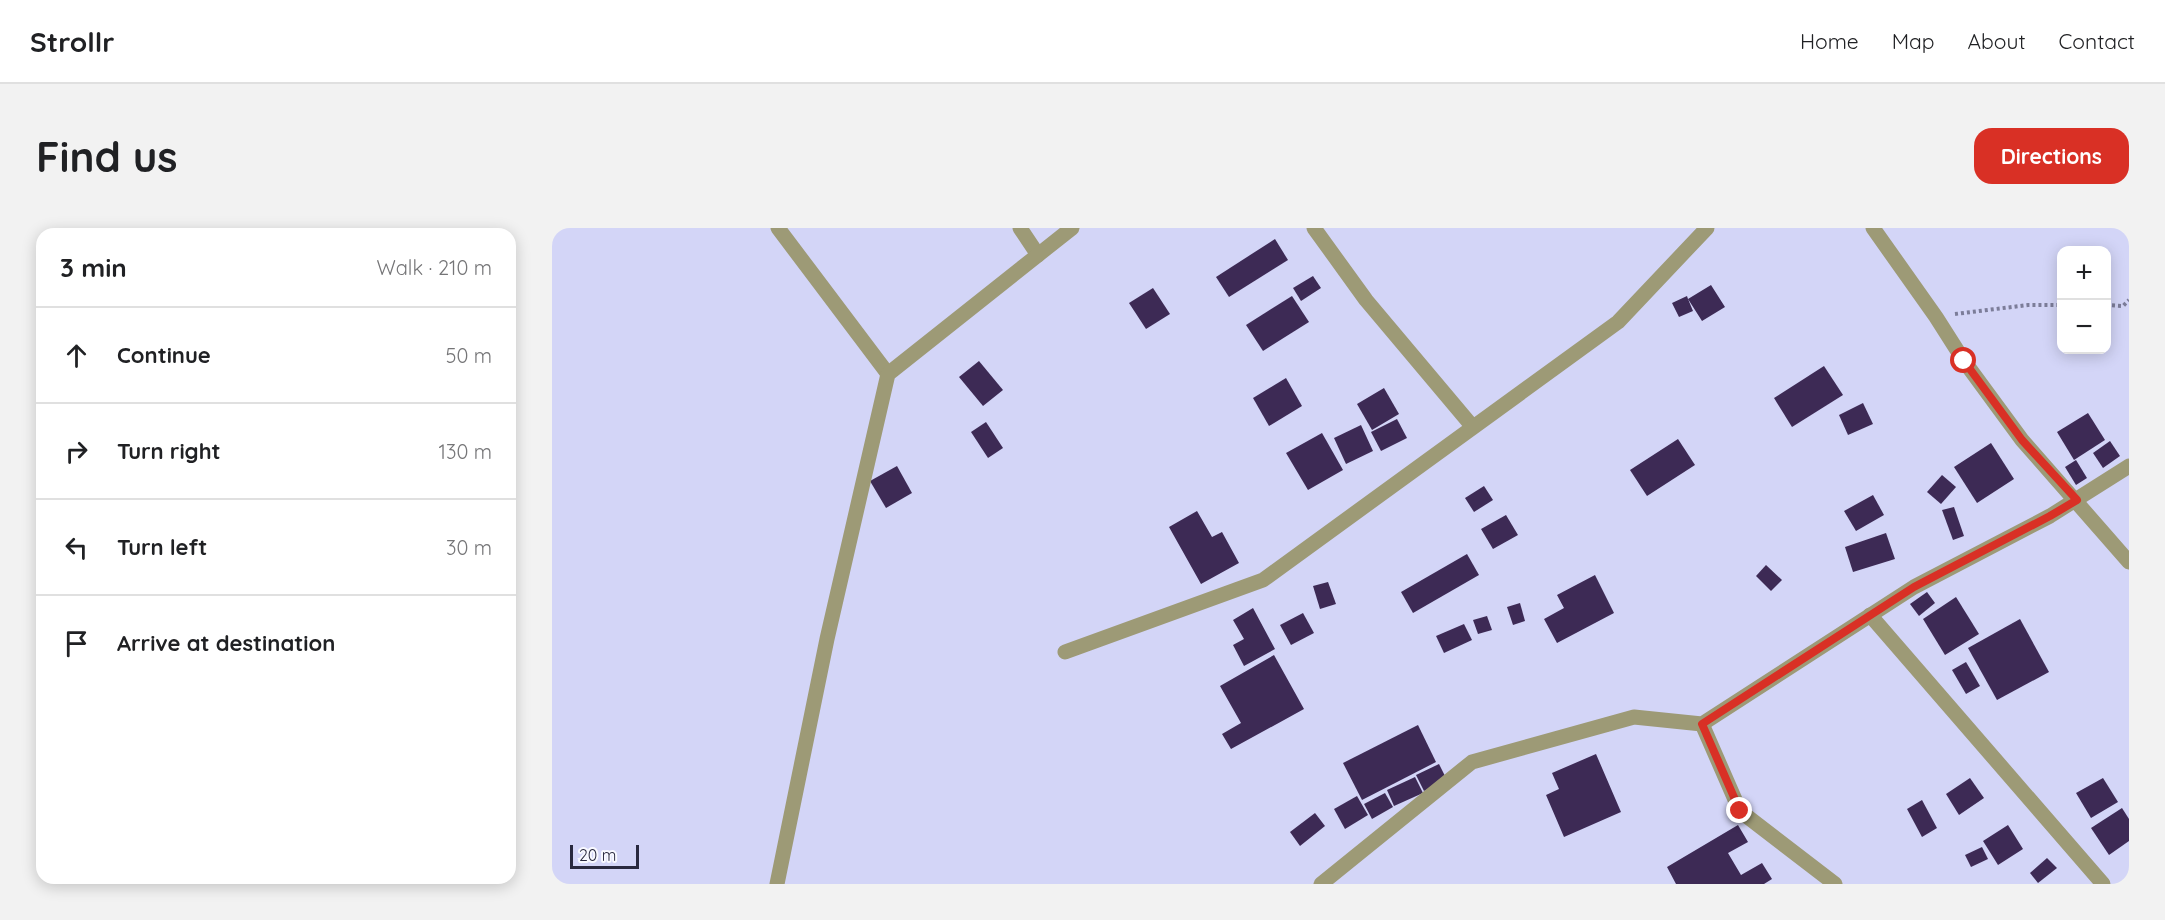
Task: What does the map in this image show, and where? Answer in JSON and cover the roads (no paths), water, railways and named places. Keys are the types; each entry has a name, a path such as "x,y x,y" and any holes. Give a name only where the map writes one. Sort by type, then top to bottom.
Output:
{"street":[{"path":"778,228 888,374"},
{"path":"1020,228 1038,255"},
{"path":"777,884 827,639 888,374 1072,228"},
{"path":"1314,228 1366,300 1472,426"},
{"path":"1065,652 1263,580 1618,322 1707,228"},
{"path":"1874,228 1964,361 2022,440 2129,562"},
{"path":"1321,884 1472,762 1634,717 1702,724 1914,587 2050,516 2129,466"},
{"path":"1870,615 2103,884"},
{"path":"1702,724 1740,811 1835,884"}]}
